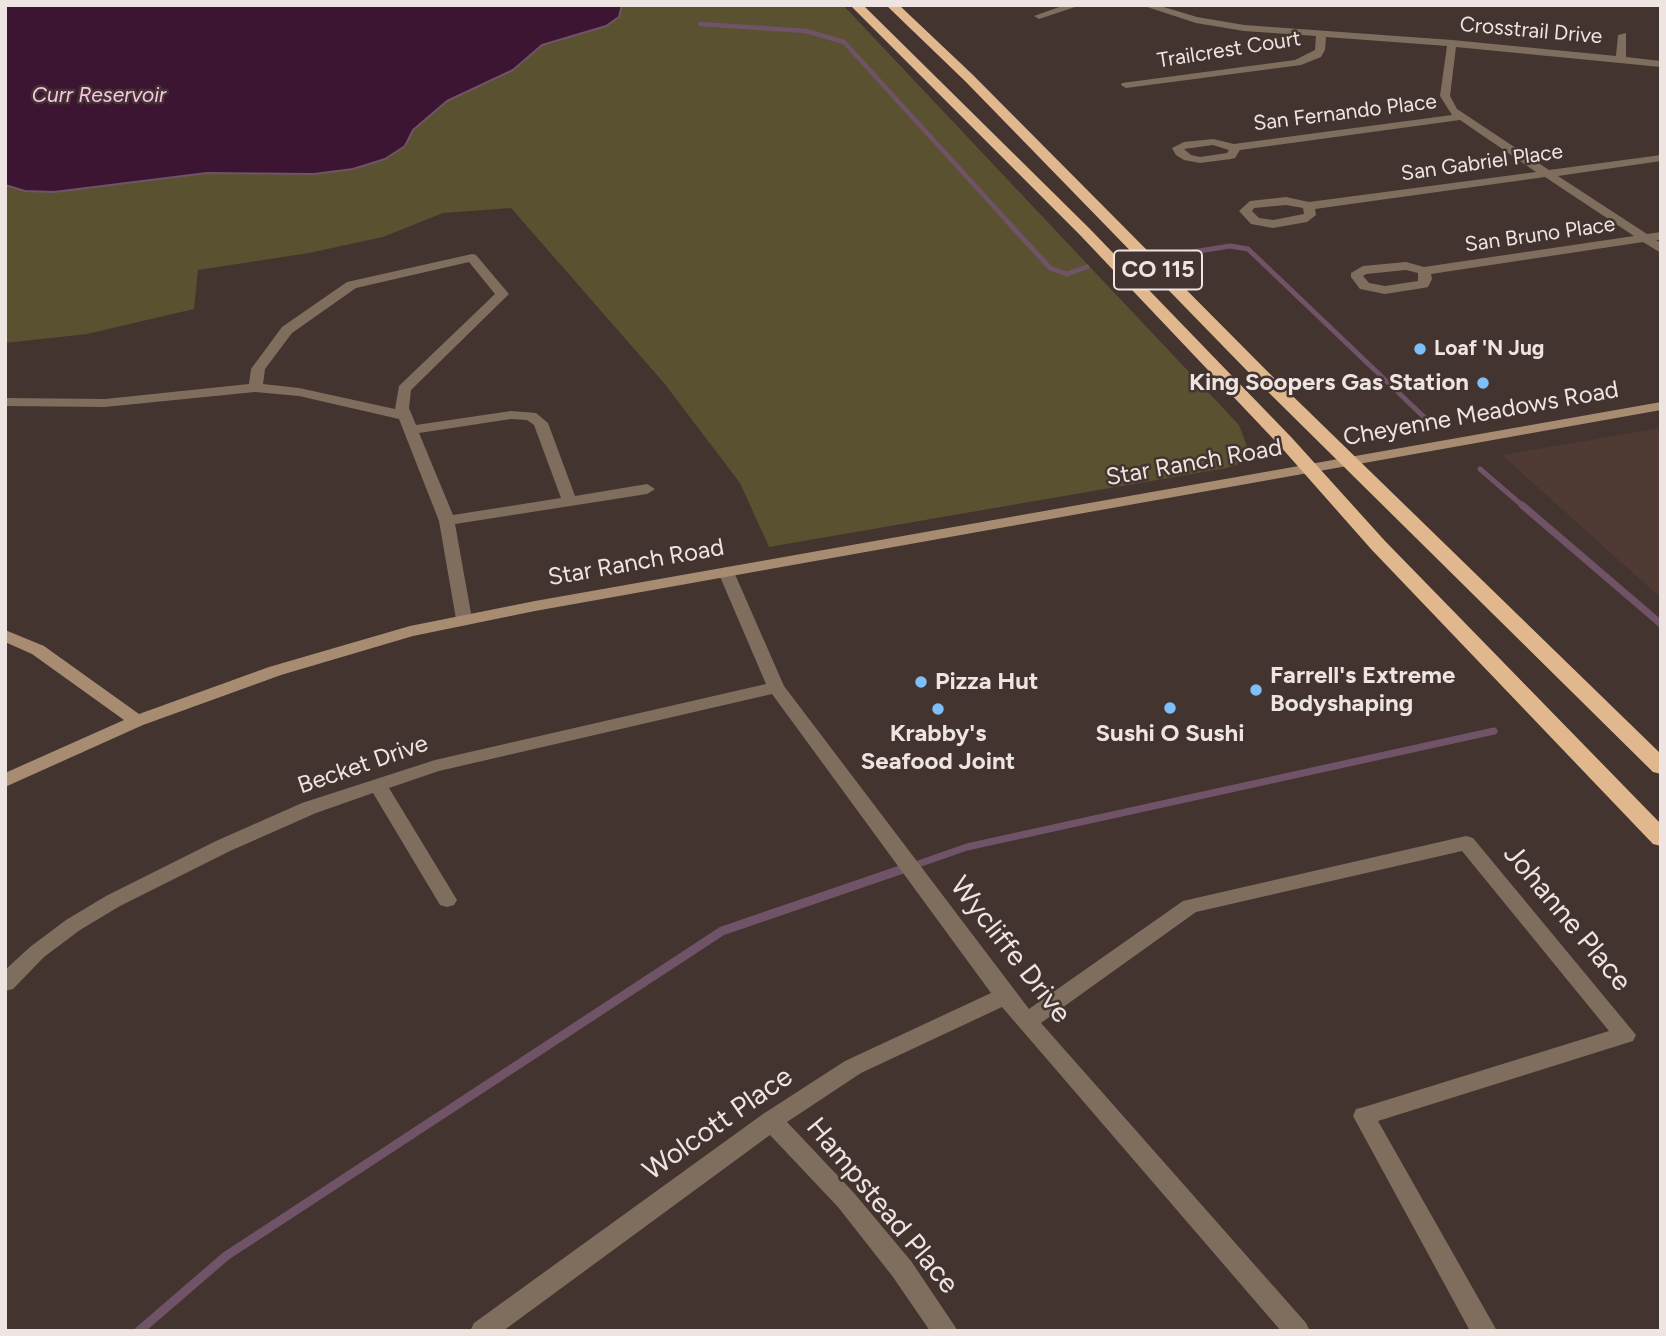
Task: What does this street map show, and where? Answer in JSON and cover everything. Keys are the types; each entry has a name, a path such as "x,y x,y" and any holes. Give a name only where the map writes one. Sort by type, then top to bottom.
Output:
{"highway":[{"name":"CO 115","path":"856,5 1084,231 1308,467 1378,545 1661,838"},
{"name":"CO 115","path":"892,5 969,78 1349,460 1661,767"}],"street":[{"path":"1040,16 1076,5"},
{"name":"Crosstrail Drive","path":"1146,5 1226,26 1452,43 1661,64"},
{"name":"Trailcrest Court","path":"1126,85 1297,64 1317,55 1321,35"},
{"name":"Crosstrail Drive","path":"1621,59 1623,35"},
{"path":"1452,43 1445,96 1449,106 1461,117 1661,249"},
{"path":"1640,76 1641,61"},
{"name":"San Fernando Place","path":"1234,147 1461,117"},
{"name":"San Gabriel Place","path":"1309,206 1661,158"},
{"name":"San Bruno Place","path":"1424,271 1661,236"},
{"path":"255,388 258,369 287,330 352,285 472,258 502,294 404,389 402,408 446,522 464,620"},
{"path":"5,401 105,403 255,388 299,392 408,423 511,415 531,416 541,423 570,502"},
{"name":"Cheyenne Meadows Road","path":"1308,467 1661,406"},
{"name":"Star Ranch Road","path":"5,781 137,721 337,651 464,620 1308,467"},
{"path":"446,522 647,489"},
{"name":"Wycliffe Drive","path":"726,572 776,687 1005,996 1297,1331"},
{"path":"5,635 38,650 137,721"},
{"name":"Becket Drive","path":"5,983 37,952 73,925 113,901 223,846 309,808 435,766 776,687"},
{"path":"378,785 447,900"},
{"name":"Johanne Place","path":"1026,1022 1190,906 1466,843 1625,1035 1364,1116 1485,1331"},
{"name":"Wolcott Place","path":"483,1331 771,1121 853,1067 1005,996"},
{"name":"Hampstead Place","path":"771,1121 846,1200 902,1269 946,1331"}],"shaded area":[{"path":"622,5 843,5 1239,425 1248,449 1245,457 1237,465 1226,468 769,547 740,483 664,383 511,208 443,213 383,237 309,253 198,270 194,309 87,334 5,343 5,185 25,191 54,192 207,173 314,174 353,169 405,146 413,130 425,117 447,101 513,70 542,45 606,26 619,17"},
{"path":"1661,428 1661,598 1502,455"}],"water":[{"name":"Curr Reservoir","path":"5,5 622,5 619,17 606,26 542,45 513,70 447,101 413,130 405,146 385,159 353,169 314,174 207,173 54,192 25,191 5,185"}],"waterway":[{"path":"700,24 806,31 844,42 1009,223"},
{"path":"1007,221 1050,268 1067,274 1087,267"},
{"path":"1174,255 1230,246 1248,249 1425,418"},
{"path":"1480,469 1524,507"},
{"path":"1522,505 1661,624"},
{"path":"898,871 967,847 1494,731"},
{"path":"139,1331 226,1256 722,931 903,869"}],"place":[{"name":"Loaf 'N Jug","path":"1420,349"},
{"name":"King Soopers Gas Station","path":"1483,383"},
{"name":"Pizza Hut","path":"921,682"},
{"name":"Farrell's Extreme Bodyshaping","path":"1256,690"},
{"name":"Sushi O Sushi","path":"1170,708"},
{"name":"Krabby's Seafood Joint","path":"938,709"}]}
